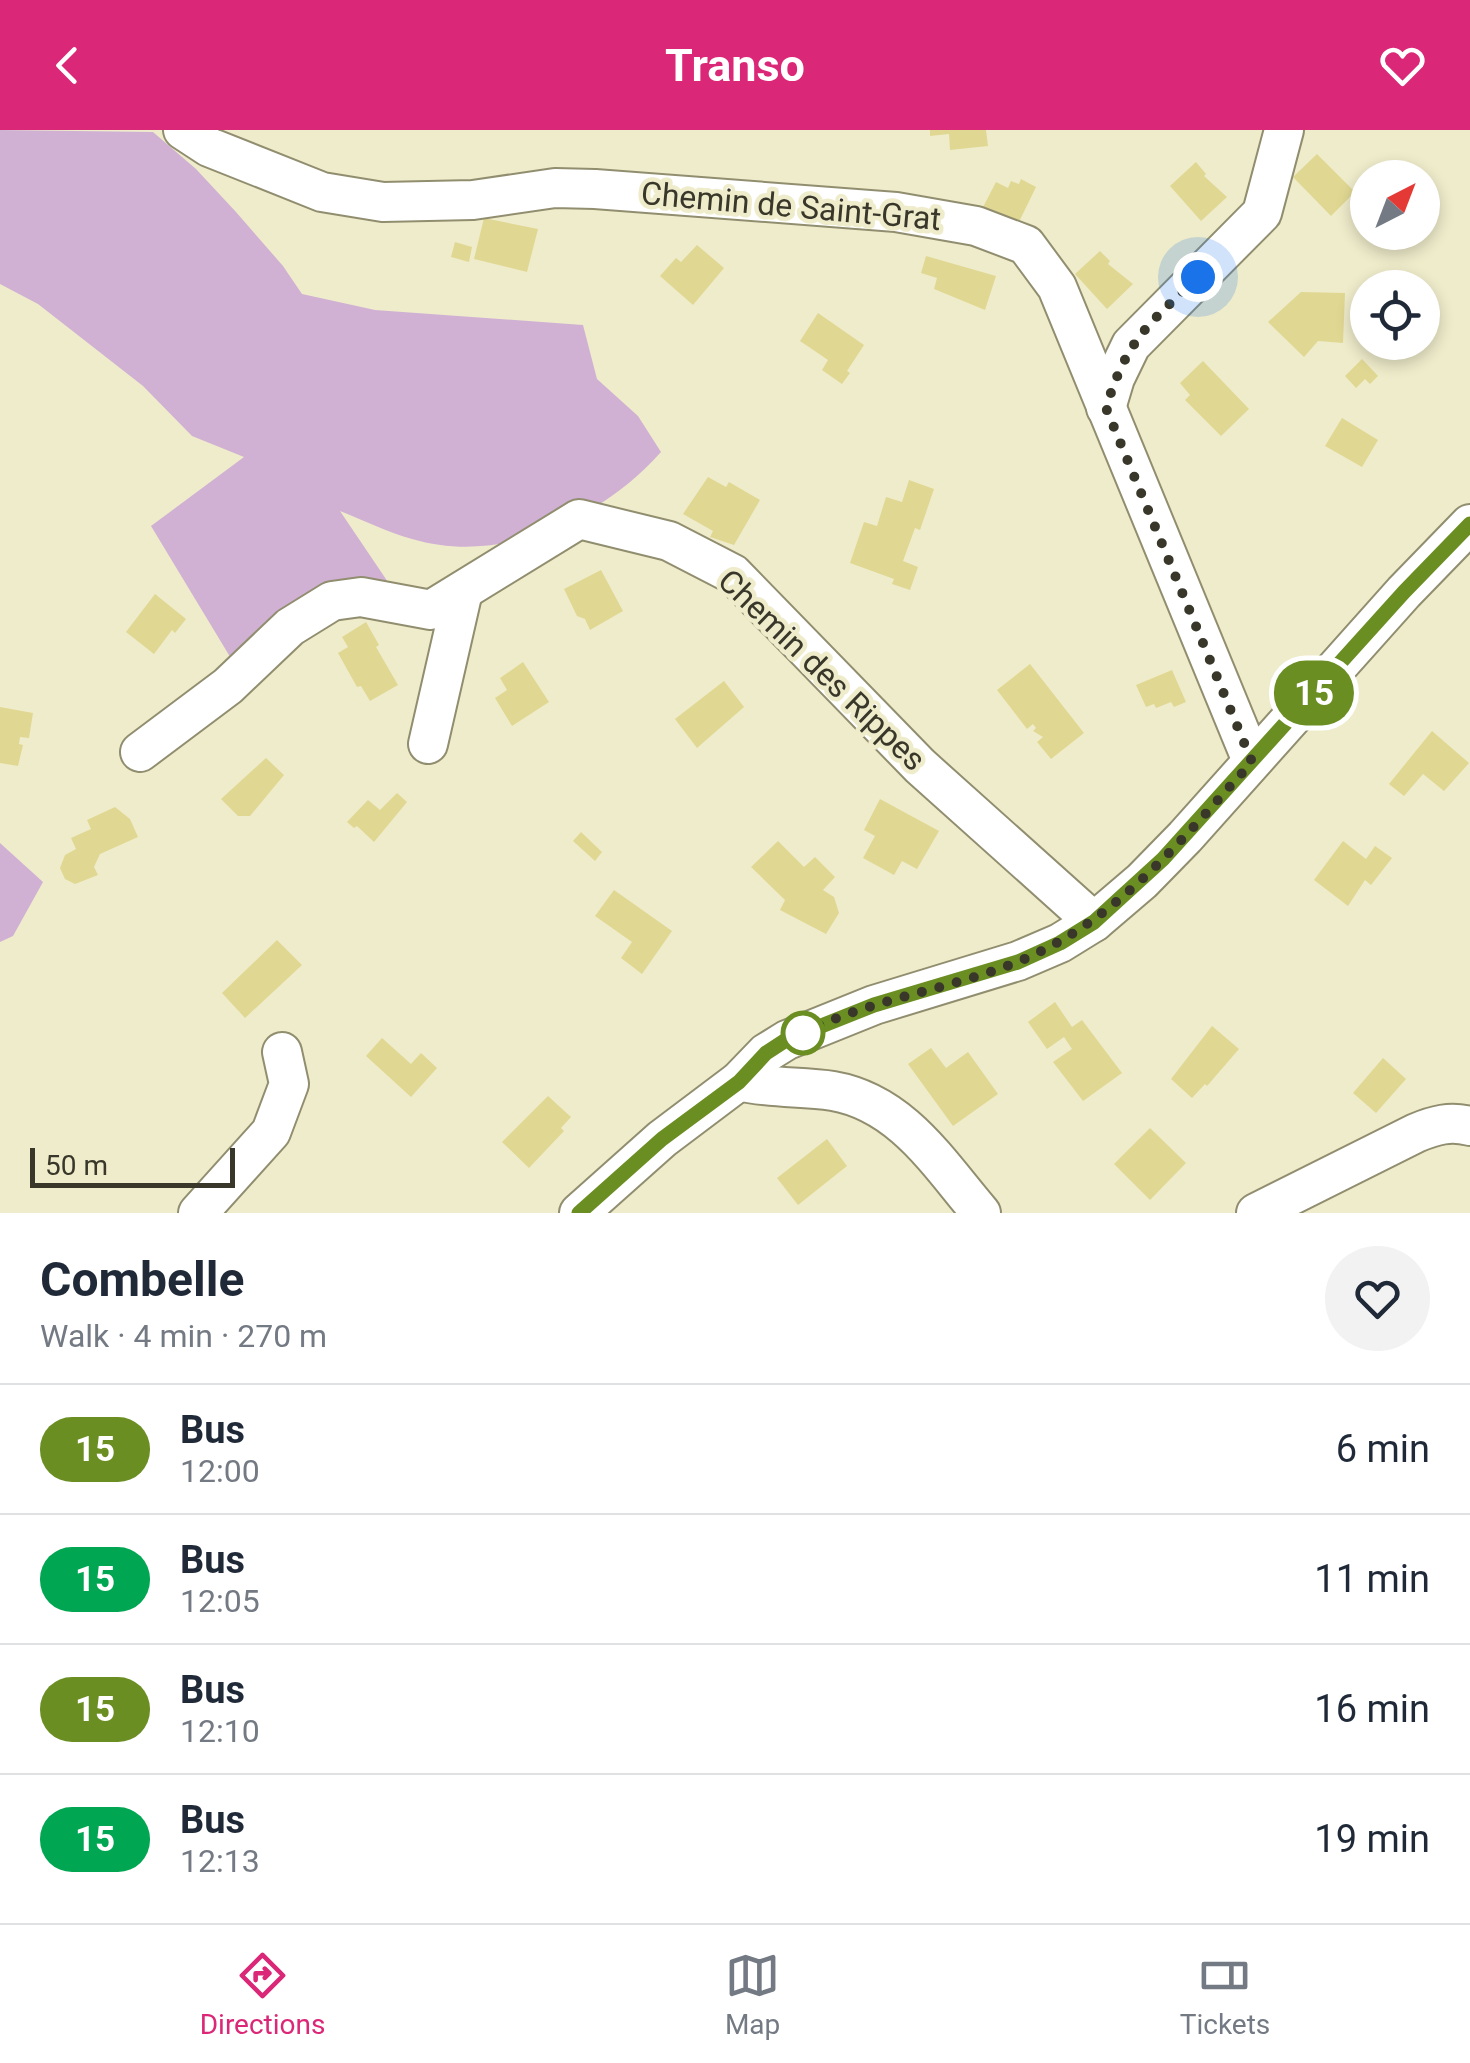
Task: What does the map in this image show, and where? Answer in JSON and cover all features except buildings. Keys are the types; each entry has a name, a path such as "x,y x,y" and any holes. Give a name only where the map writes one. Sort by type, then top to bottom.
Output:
{"street":[{"name":"Chemin de Saint-Grat","path":"183,130 209,146 322,192 383,202 472,200 555,188 595,189 896,212 976,226 1026,245 1057,287 1252,762"},
{"path":"1106,408 1131,345 1262,213 1278,136"},
{"name":"Chemin des Rippes","path":"140,752 228,686 290,627 332,601 361,597 431,610 579,519 669,540 732,574 920,766 1094,922"},
{"path":"579,1213 662,1139 739,1082 766,1053 826,1022 1018,962 1094,922 1142,881 1470,524"},
{"path":"428,744 462,591"},
{"path":"198,1213 271,1132 289,1084 282,1052"},
{"path":"739,1082 835,1092 872,1104 904,1124 981,1213"},
{"path":"1256,1213 1436,1125 1457,1122 1470,1126"}],"shaded area":[{"path":"0,130 153,132 196,169 236,212 302,294 375,310 583,325 597,379 638,416 661,452 610,498 548,531 515,541 446,546 412,539 340,511 394,591 235,665 151,526 244,457 192,436 143,386 38,304 0,284"},
{"path":"0,843 43,882 13,936 0,942"}],"bus line":[{"name":"15","path":"579,1213 662,1139 739,1082 766,1053 786,1040 874,1005 1018,962 1094,922 1163,859 1470,524"}],"route":[{"path":"803,1033 874,1005 1018,962 1060,943 1094,922 1142,881 1252,762 1106,408 1131,345 1198,277"}]}
